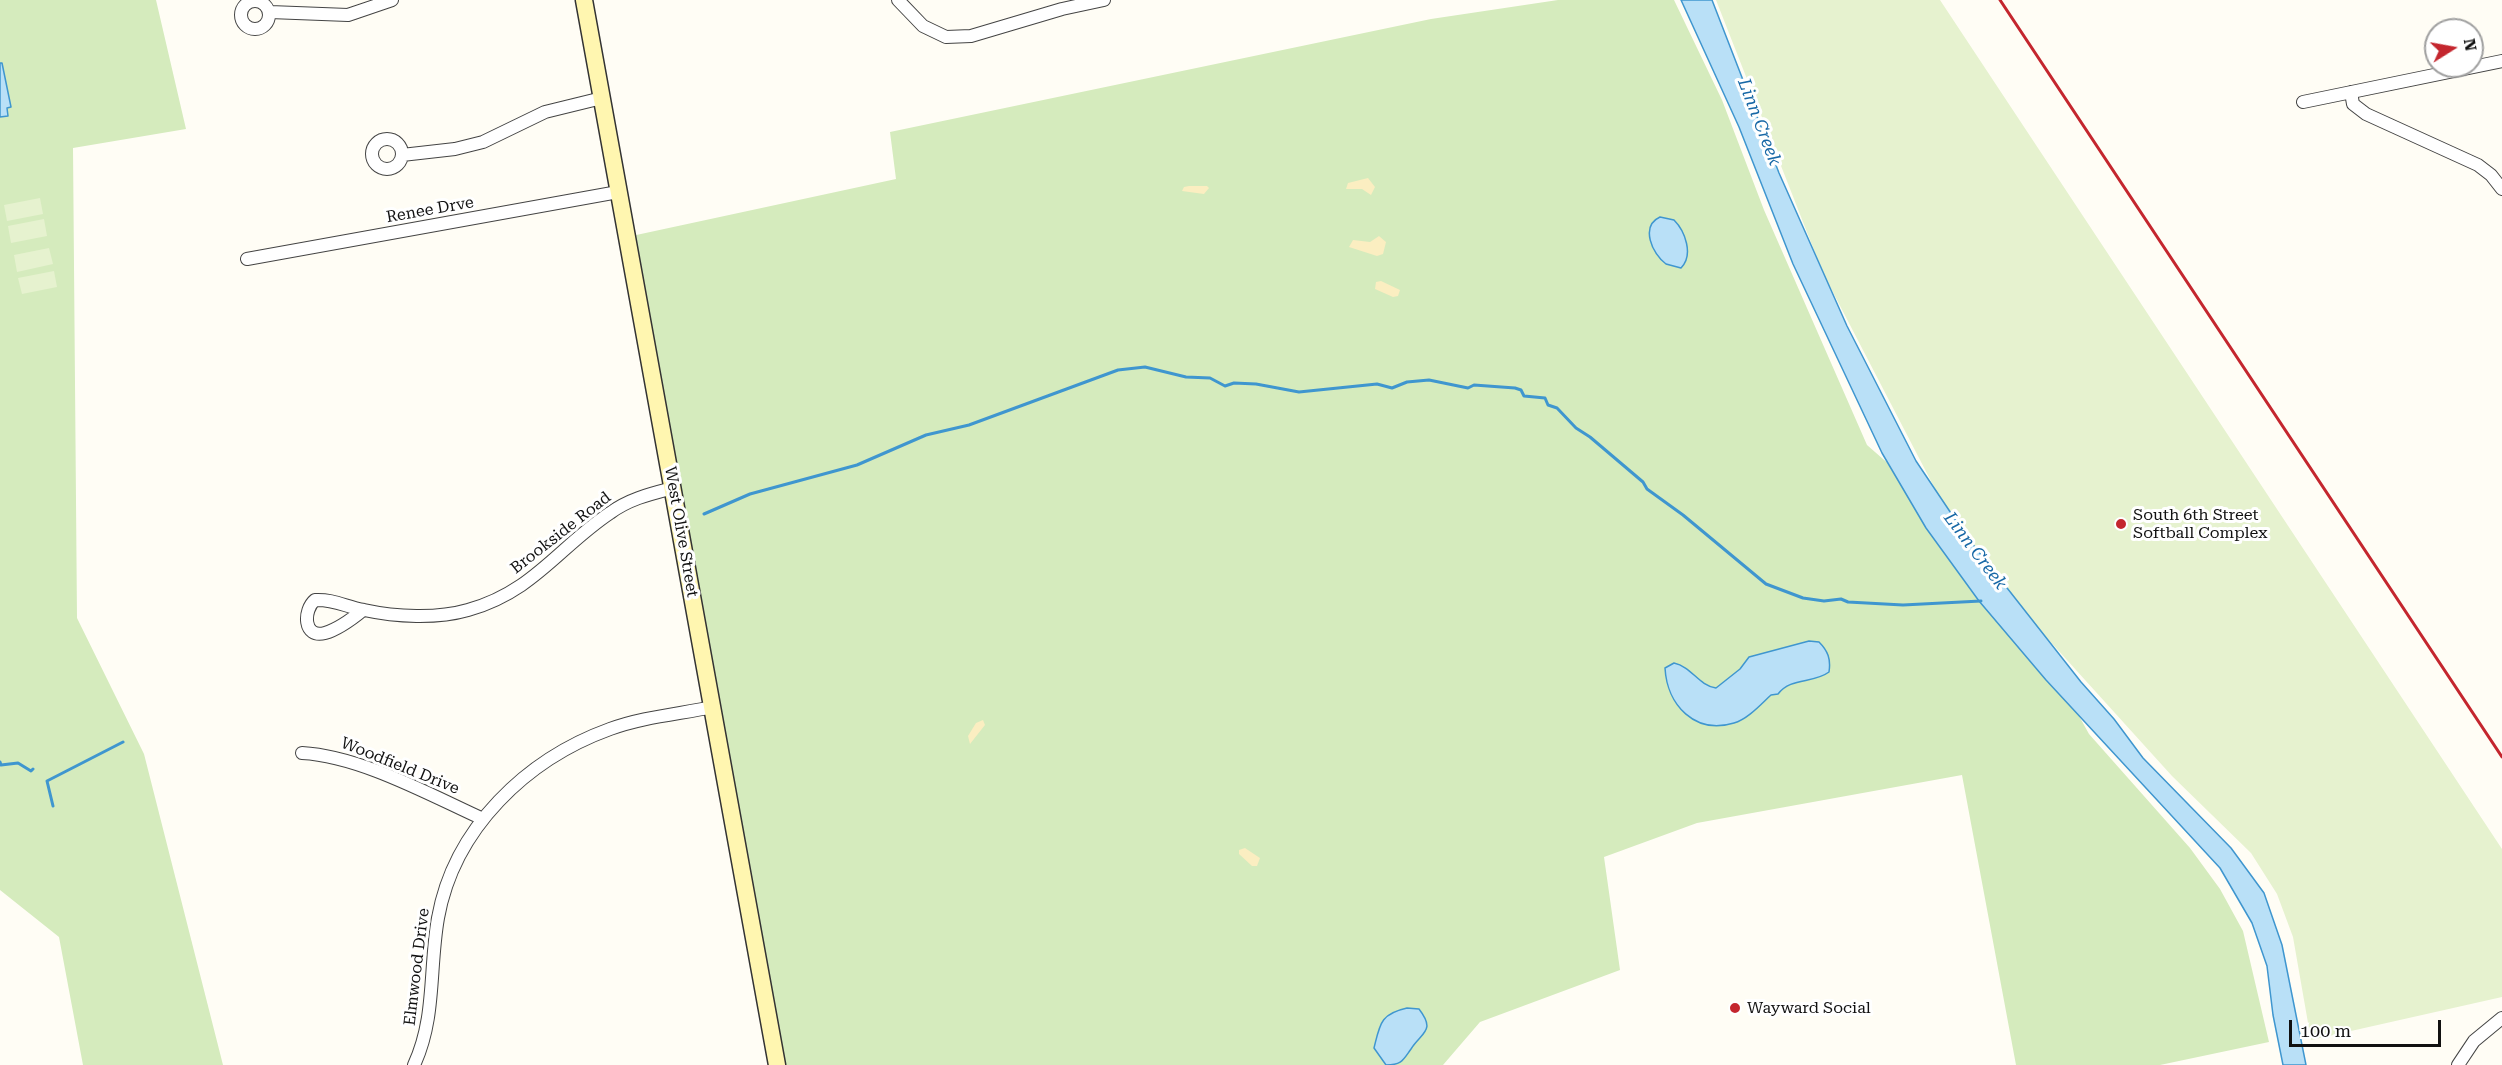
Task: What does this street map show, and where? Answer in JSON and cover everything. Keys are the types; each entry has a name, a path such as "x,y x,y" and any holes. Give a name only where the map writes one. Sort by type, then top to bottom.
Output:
{"street":[{"path":"270,12 348,15 392,0"},
{"name":"West Olive Street","path":"584,0 777,1065"},
{"path":"898,0 923,26 946,37 971,36 1062,9 1104,0"},
{"path":"2303,102 2502,61"},
{"path":"2351,92 2353,104 2366,114 2478,165 2492,175 2502,189"},
{"path":"402,155 455,149 483,142 545,112 602,98"},
{"name":"Renee Drve","path":"247,259 618,192"},
{"name":"Brookside Road","path":"363,610 440,615 469,610 491,601 539,574 610,512 635,498 673,488"},
{"name":"Elmwood Drive","path":"414,1065 424,1042 431,1008 440,906 462,851 483,819 517,784 550,757 575,743 613,728 713,706"},
{"name":"Woodfield Drive","path":"302,753 324,754 400,781 483,819"},
{"path":"2458,1065 2474,1041 2502,1018"}],"green space":[{"path":"0,0 156,0 186,129 73,148 77,618 144,754 223,1065 83,1065 59,937 0,890"},
{"path":"1558,0 1674,0 1722,100 1764,210 1867,445 1987,550 2089,734 2190,848 2220,889 2243,931 2269,1042 2160,1065 2016,1065 1962,775 1697,823 1604,857 1620,970 1480,1022 1443,1065 777,1065 627,237 896,179 890,132 1431,19"},
{"name":"South 6th Street Softball Complex","path":"1716,0 1940,0 2502,849 2502,997 2311,1040 2293,937 2277,894 2251,853 2172,776 2028,617 1946,510 1823,273"},
{"path":"40,198 43,214 7,221 4,205"},
{"path":"44,219 47,236 11,243 8,226"},
{"path":"49,248 53,264 17,272 14,255"},
{"path":"54,271 57,287 22,294 18,278"}],"sand":[{"path":"1368,178 1375,187 1371,195 1362,189 1346,189 1348,183"},
{"path":"1184,187 1209,188 1204,194 1182,191"},
{"path":"1379,236 1386,242 1383,254 1377,256 1349,247 1353,240 1370,242"},
{"path":"1381,281 1400,290 1398,296 1393,297 1375,289 1376,282"},
{"path":"983,720 985,725 970,744 968,736 976,723"},
{"path":"1245,848 1260,858 1257,866 1252,866 1239,854 1239,850"}],"water":[{"name":"Linn Creek","path":"1681,0 1712,0 1779,173 1847,326 1916,461 1967,537 2081,682 2114,719 2143,758 2231,848 2264,893 2282,945 2306,1065 2283,1065 2273,1015 2267,966 2252,923 2220,868 2046,680 1979,601 1926,528 1882,453 1793,264 1739,127"},
{"path":"0,63 2,63 11,107 7,108 8,116 0,117"},
{"path":"1660,217 1674,220 1682,230 1687,257 1681,268 1666,264 1656,254 1650,240 1651,227"},
{"path":"1809,641 1819,642 1825,649 1830,663 1829,672 1823,676 1789,685 1778,694 1771,695 1749,715 1734,723 1720,726 1696,721 1677,705 1671,694 1665,668 1674,663 1686,668 1704,683 1716,688 1740,669 1749,657"},
{"path":"1407,1008 1419,1009 1426,1022 1426,1031 1402,1061 1386,1065 1374,1048 1380,1026 1391,1013"}],"waterway":[{"path":"704,514 750,494 857,465 926,435 969,425 1118,370 1145,367 1186,377 1210,378 1225,386 1234,383 1256,384 1299,392 1377,384 1392,388 1407,382 1429,380 1468,388 1474,385 1515,388 1521,390 1524,396 1545,398 1548,405 1557,408 1576,428 1643,482 1647,489 1683,515 1766,584 1803,598 1824,601 1841,599 1848,602 1903,605 1981,601"},
{"path":"53,806 47,781 123,742"},
{"path":"0,762 1,765 18,763 31,771 33,769"}],"railway":[{"path":"2000,0 2502,757"}],"place":[{"name":"South 6th Street Softball Complex","path":"2121,524"},
{"name":"Wayward Social","path":"1735,1008"}]}
